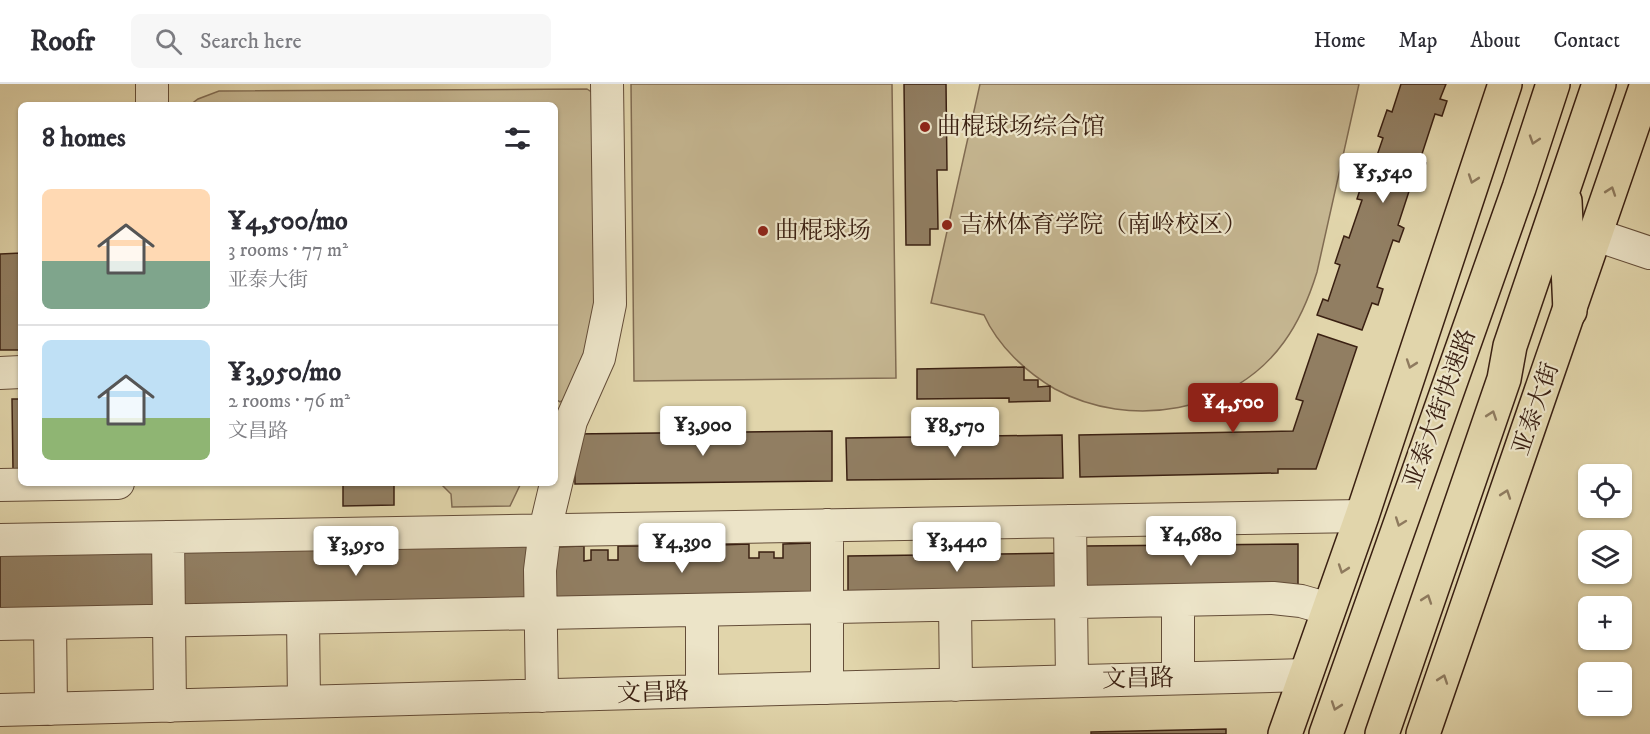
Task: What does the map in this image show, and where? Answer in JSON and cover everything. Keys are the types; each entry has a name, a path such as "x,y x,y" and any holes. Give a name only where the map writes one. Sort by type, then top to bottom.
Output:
{"main road":[{"path":"1285,734 1362,516 1505,84"},
{"name":"亚泰大街快速路","path":"1326,734 1519,188 1552,84"},
{"name":"亚泰大街快速路","path":"1382,734 1504,379 1510,346 1599,84"},
{"name":"亚泰大街","path":"1423,734 1647,84"},
{"path":"1564,188 1570,311"}],"street":[{"path":"152,84 152,102"},
{"path":"558,473 570,421 599,358 606,334 610,304 607,84"},
{"path":"1596,235 1650,253"},
{"path":"0,372 18,372"},
{"path":"0,485 18,485"},
{"path":"542,696 540,570 545,530 555,486"},
{"path":"0,540 1362,516"},
{"path":"1070,521 1072,681"},
{"path":"827,525 827,688"},
{"path":"168,537 170,706"},
{"path":"0,624 1273,598 1329,609"},
{"path":"1178,600 1178,678"},
{"path":"955,605 956,685"},
{"path":"702,610 702,691"},
{"path":"303,618 304,702"},
{"path":"50,623 51,709"},
{"name":"文昌路","path":"0,710 1305,675"}],"shaded area":[{"name":"曲棍球场","path":"631,84 892,84 896,378 634,381"},
{"path":"980,84 1359,84 1314,282 1295,325 1263,366 1237,385 1209,399 1178,408 1147,411 1115,409 1084,402 1044,382 1005,348 984,315 931,303"},
{"path":"587,89 593,93 597,317 569,397 558,401 558,102 194,102 219,91"},
{"path":"443,486 520,486 510,506 452,507 451,494"}],"building":[{"name":"曲棍球场综合馆","path":"904,84 946,84 947,170 937,170 938,229 930,229 930,245 906,245"},
{"path":"1401,84 1446,84 1440,99 1447,101 1442,116 1435,114 1420,160 1426,163 1421,178 1414,176 1398,225 1404,228 1399,242 1393,240 1377,287 1383,289 1378,305 1372,303 1362,330 1317,315 1323,299 1328,301 1340,265 1335,263 1344,236 1349,238 1362,200 1357,199 1365,174 1370,176 1383,138 1378,136 1387,110 1392,112"},
{"path":"18,253 18,350 0,350 0,254"},
{"path":"1318,334 1357,347 1316,469 1278,469 1278,473 1080,477 1079,435 1293,431 1303,401 1296,399"},
{"path":"1024,367 1024,380 1038,380 1038,387 1050,386 1050,401 1009,402 1009,398 917,399 917,369"},
{"path":"12,399 18,399 18,469 13,470"},
{"path":"832,431 832,481 575,484 574,434"},
{"path":"1062,435 1063,478 847,480 846,438"},
{"path":"343,486 394,486 394,505 343,506"},
{"path":"812,543 812,598 553,601 553,547 584,546 584,561 591,560 591,550 608,550 608,560 618,560 618,546 647,546 648,560 654,560 654,546 713,545 713,559 719,559 719,545 749,544 749,558 759,558 759,552 774,552 774,558 783,558 783,544"},
{"path":"1298,544 1298,588 1086,591 1085,546"},
{"path":"532,546 532,604 181,608 180,550"},
{"path":"157,550 157,609 0,611 0,552"},
{"path":"1066,553 1067,590 848,593 848,556"},
{"path":"1226,729 1226,734 1091,734 1091,732"}],"place":[{"name":"曲棍球场综合馆","path":"925,127"},
{"name":"吉林体育学院（南岭校区）","path":"947,225"},
{"name":"曲棍球场","path":"763,231"}]}
